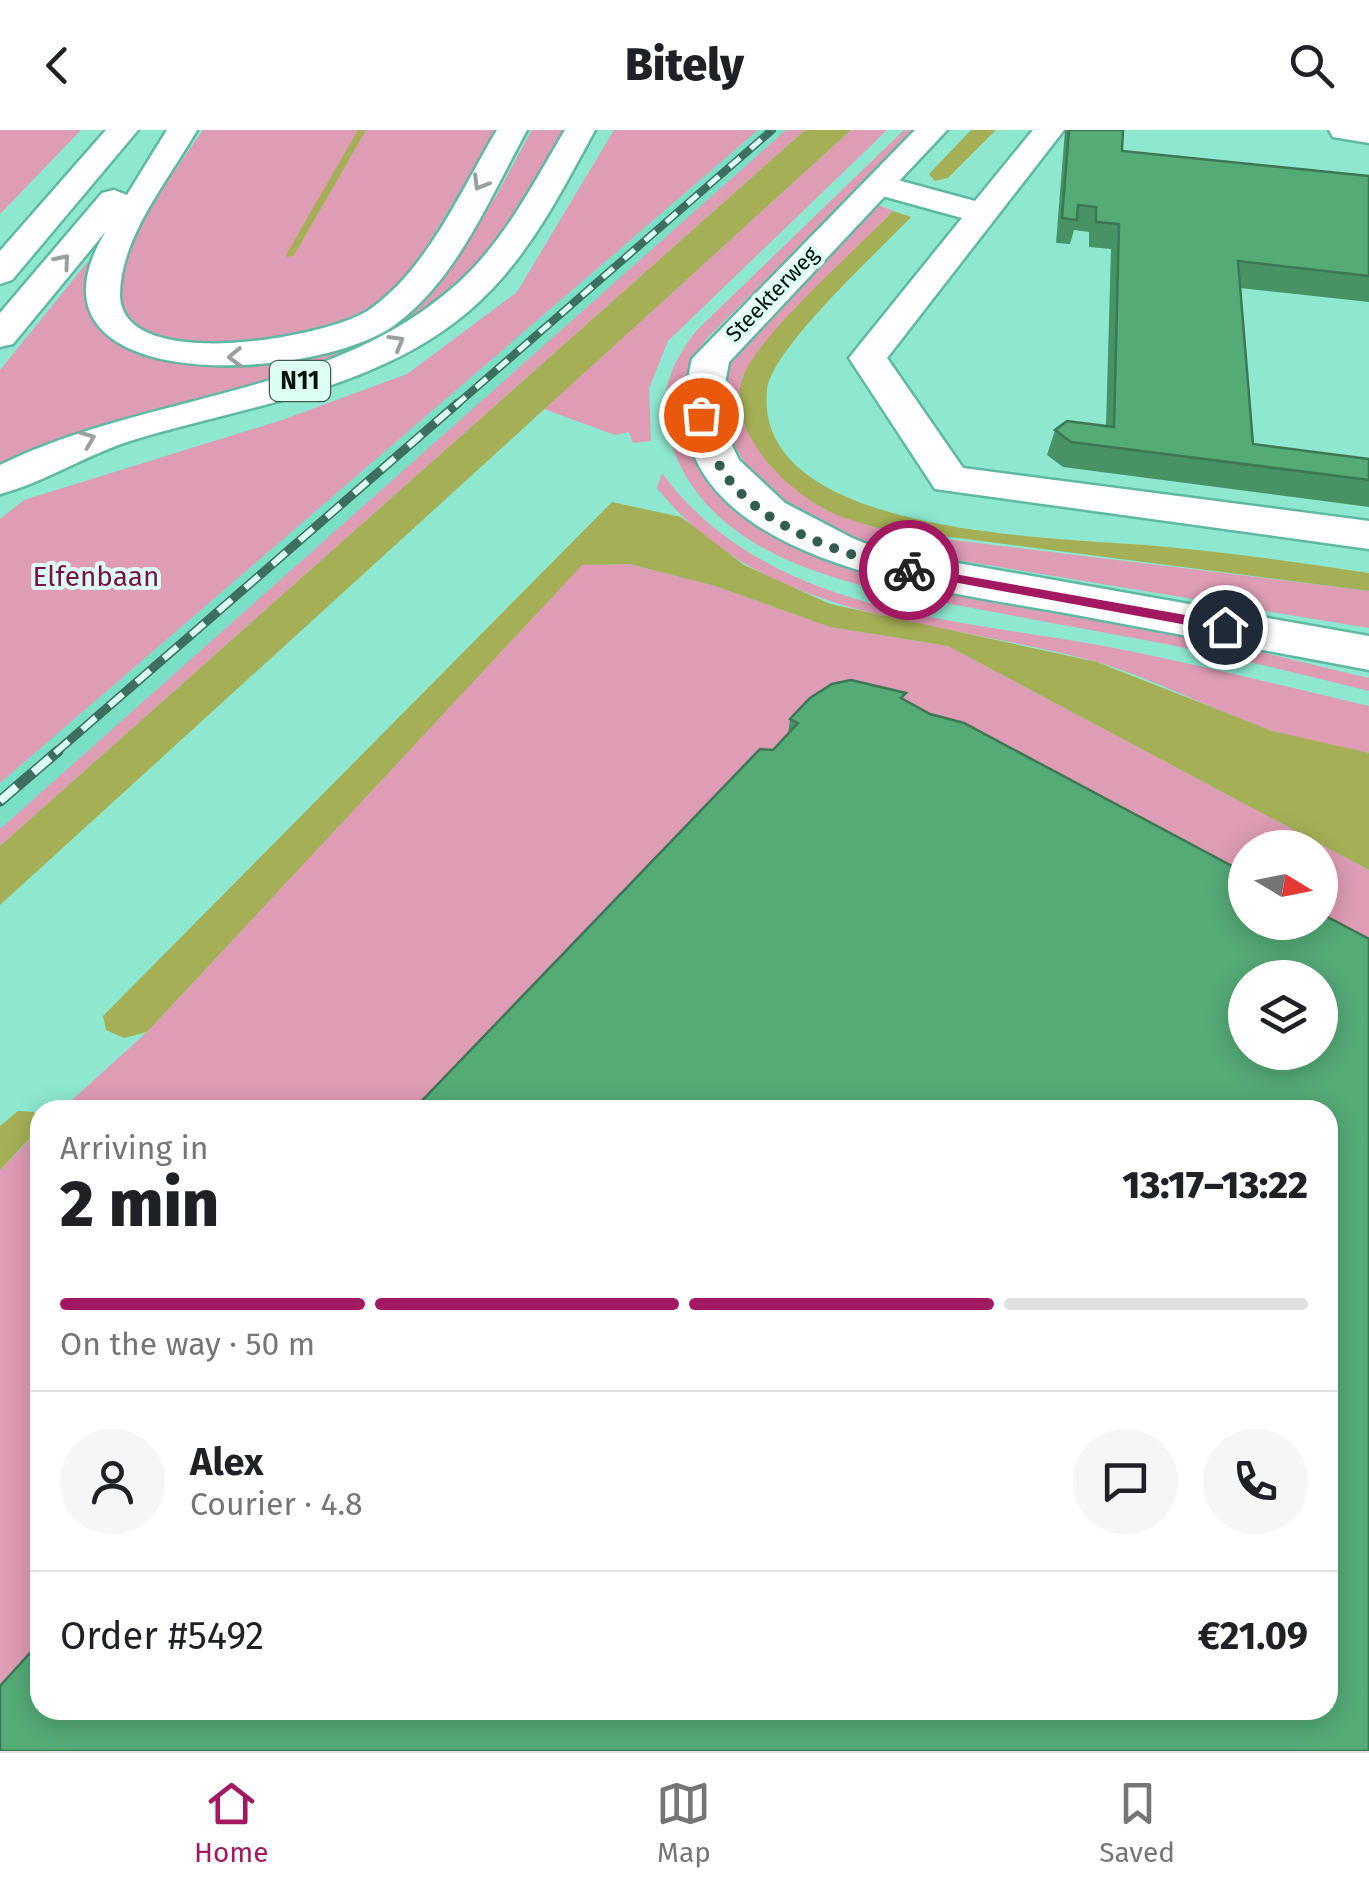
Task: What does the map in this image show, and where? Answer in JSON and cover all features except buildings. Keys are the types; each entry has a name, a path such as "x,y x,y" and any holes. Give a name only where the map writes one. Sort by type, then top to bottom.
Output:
{"main road":[{"path":"0,229 102,130"},
{"path":"0,273 124,130"},
{"path":"0,336 172,130"},
{"name":"N11","path":"182,130 108,256 99,278 100,293 109,314 120,324 162,349 206,357 249,357 296,351 379,320 407,296 512,130"},
{"name":"N11","path":"0,481 115,429 290,384 390,348 462,299 488,272 527,219 580,130"},
{"name":"Steekterweg","path":"932,130 710,360 700,390 701,415 724,474 744,494 817,541 871,562 1369,654"},
{"path":"1049,130 868,358 950,480 1369,536"},
{"path":"1344,130 1369,134"},
{"path":"879,185 985,214"}],"shaded area":[{"path":"758,130 786,130 0,829 0,783"},
{"path":"805,130 851,130 0,905 0,846"},
{"path":"971,130 996,130 948,178 935,181 929,174"},
{"path":"893,211 911,217 806,326 773,372 767,390 776,439 810,476 861,503 925,521 994,532 1268,558 1369,573 1369,591 873,527 829,511 790,485 760,452 741,414 739,394 744,374 754,356 790,314"},
{"path":"612,502 681,517 744,565 830,604 1097,662 1272,731 1369,753 1369,870 1338,854 1338,830 1294,830 948,646 830,627 715,586 629,564 582,565 147,1032 124,1038 106,1030 103,1016"},
{"path":"18,1111 30,1112 30,1138 0,1170 0,1126"}],"green space":[{"path":"0,130 81,130 0,214"},
{"path":"203,130 497,130 401,288 371,315 287,345 176,343 144,332 117,303 113,260"},
{"path":"532,130 564,130 535,197 477,270 404,331 282,379 119,421 0,473 0,370 90,259 86,288 89,308 120,340 308,355 443,265 495,198"},
{"name":"Elfenbaan","path":"614,130 758,130 0,783 0,519 24,500 282,420 407,374 517,292"},
{"path":"786,130 805,130 0,846 0,829"},
{"path":"851,130 887,130 668,341 649,388 651,441 633,443 629,432 615,435 544,409"},
{"path":"904,130 918,130 706,339 696,355 680,405 684,438 701,471 758,526 790,545 861,572 1182,634 1369,678 1369,691 1209,653 847,581 801,566 759,545 722,519 692,485 671,443 665,412 668,384 679,357 696,331"},
{"path":"879,205 893,211 760,348 742,377 741,410 756,446 825,510 873,527 937,538 1369,591 1369,628 879,547 806,514 762,483 732,440 723,400 728,367 744,341 779,300"},
{"path":"662,473 704,519 753,555 807,582 865,602 926,616 1109,647 1369,706 1369,753 1273,731 1097,662 860,610 803,591 750,567 701,533 657,488"},
{"path":"629,564 715,586 830,627 948,646 1294,830 1228,830 1228,940 1338,940 1338,854 1369,870 1369,1751 0,1751 0,1170 30,1139 30,1720 1338,1720 1338,1100 72,1100 147,1032 581,565"}],"waterway":[{"path":"290,255 362,130"}],"railway":[{"path":"455,406 772,130"},
{"path":"55,753 458,403"},
{"path":"0,801 58,751"}],"way so far":[{"path":"701,415 724,474 766,512 817,541 871,562 909,570"}],"route":[{"path":"909,570 1225,627"}]}
